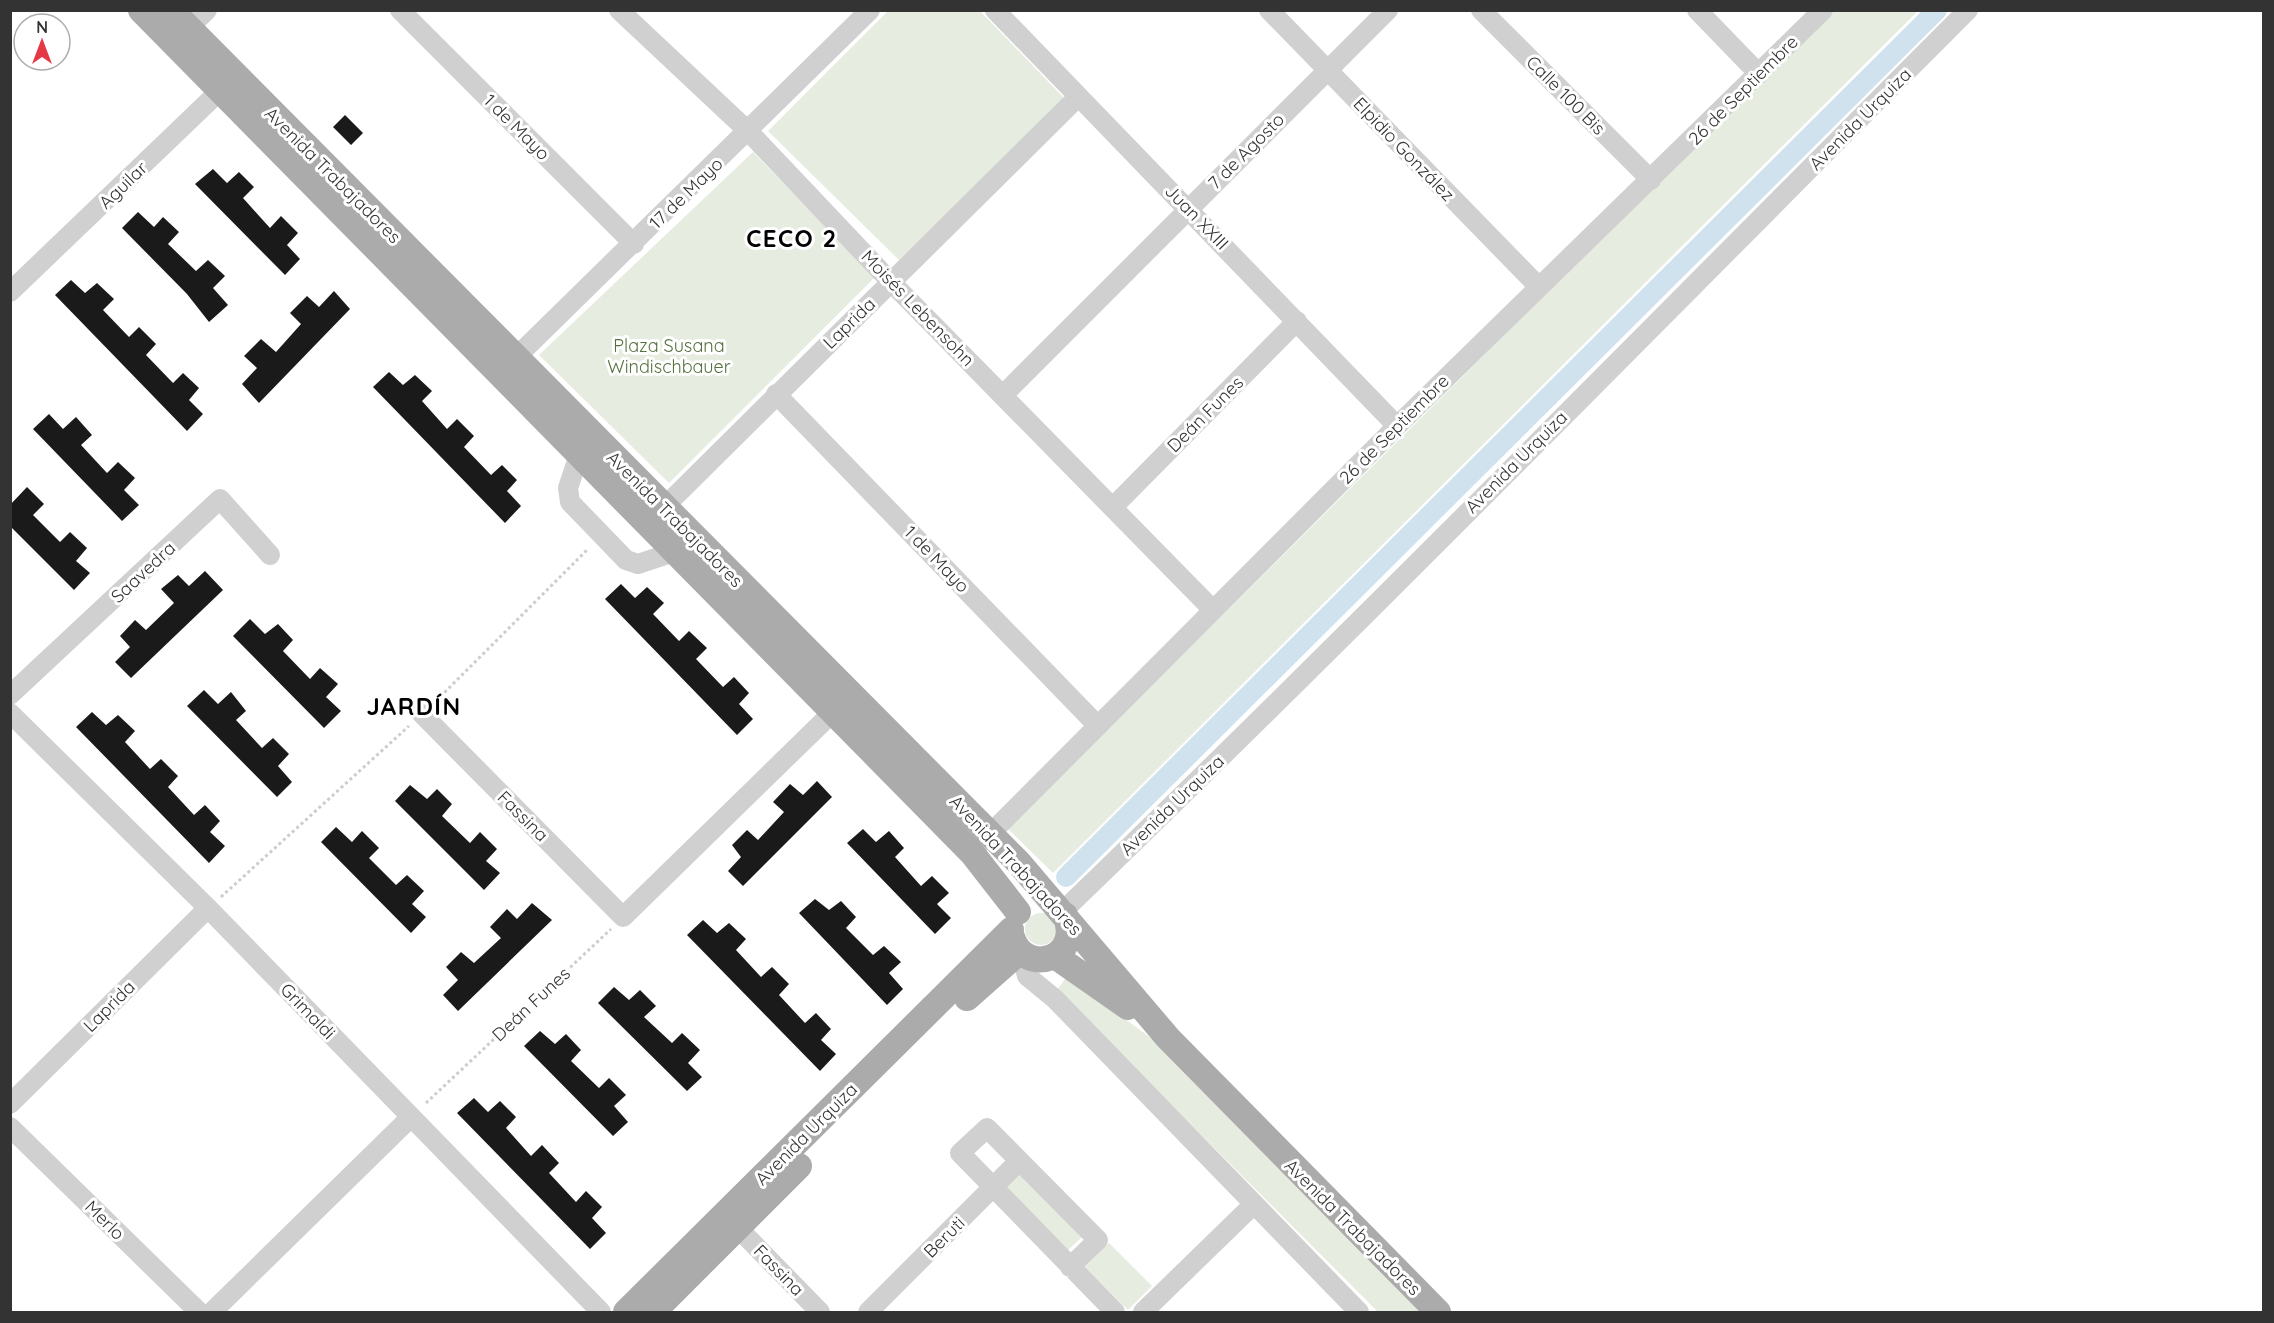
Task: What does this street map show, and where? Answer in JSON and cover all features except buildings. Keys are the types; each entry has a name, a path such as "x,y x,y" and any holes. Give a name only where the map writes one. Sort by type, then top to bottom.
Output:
{"main road":[{"name":"Avenida Trabajadores","path":"141,10 178,27 228,84 843,705 972,853 1017,936"},
{"name":"Avenida Trabajadores","path":"507,366 579,455 655,516 674,552 990,834 1062,911 1168,1038 1438,1312"},
{"path":"1033,902 1050,903 1062,911 1069,924 1068,942 1053,957 1036,960 1017,936 1033,902"},
{"name":"Avenida Urquiza","path":"653,1312 946,1017 1017,936"},
{"name":"Avenida Urquiza","path":"626,1312 1017,936"},
{"name":"Avenida Trabajadores","path":"1053,957 1103,988 1168,1038"}],"street":[{"path":"178,27 207,10"},
{"name":"1 de Mayo","path":"400,10 633,244"},
{"name":"17 de Mayo","path":"507,366 749,132 870,10"},
{"name":"Juan XXIII","path":"995,10 1189,208 1397,426"},
{"name":"Elpidio González","path":"1269,10 1539,287"},
{"name":"7 de Agosto","path":"1003,395 1388,10"},
{"name":"Calle 100 Bis","path":"1481,10 1651,180"},
{"path":"1697,10 1759,74"},
{"name":"26 de Septiembre","path":"972,853 1397,426 1823,10"},
{"name":"Avenida Urquiza","path":"1062,911 1274,707 1968,10"},
{"name":"Moisés Lebensohn","path":"631,14 749,132 891,282 1213,610"},
{"name":"Aguilar","path":"10,292 228,84"},
{"name":"Laprida","path":"655,516 1078,97"},
{"name":"Deán Funes","path":"1113,507 1296,321"},
{"name":"1 de Mayo","path":"776,394 1097,725"},
{"path":"579,455 568,488 570,502 626,560 638,564 674,552"},
{"name":"Saavedra","path":"10,695 220,500 270,555"},
{"path":"623,917 843,705"},
{"name":"Grimaldi","path":"10,713 208,908 601,1312"},
{"name":"Fassina","path":"422,714 623,917"},
{"name":"Laprida","path":"10,1104 208,908"},
{"name":"Avenida Trabajadores","path":"1017,936 1027,976 1054,999 1252,1206 1359,1312"},
{"name":"Avenida Trabajadores","path":"1053,957 1047,976 1054,999"},
{"path":"212,1312 411,1117"},
{"name":"Merlo","path":"10,1127 199,1312"},
{"path":"1070,1267 1098,1240 987,1128 960,1154 1070,1267 1115,1312"},
{"name":"Beruti","path":"868,1312 1019,1161"},
{"path":"1154,1309 1252,1206"},
{"name":"Fassina","path":"738,1228 820,1312"}],"path":[{"name":"Deán Funes","path":"411,1117 623,917"}],"green space":[{"path":"888,11 980,11 1066,100 899,260 768,131"},
{"path":"1830,11 1918,11 1053,873 1008,829"},
{"name":"Plaza Susana Windischbauer","path":"753,152 875,277 669,483 539,355"},
{"path":"1041,913 1053,917 1057,929 1053,941 1041,945 1029,941 1025,929 1029,917"},
{"path":"1067,976 1159,1044 1425,1312 1378,1312 1057,990"},
{"path":"1019,1172 1082,1237 1066,1252 1004,1187"},
{"path":"1109,1243 1152,1286 1128,1310 1085,1267"}],"waterway":[{"path":"1066,877 1937,10"}],"district":[{"name":"CECO 2","path":"792,238"},
{"name":"JARDÍN","path":"414,706"}]}
